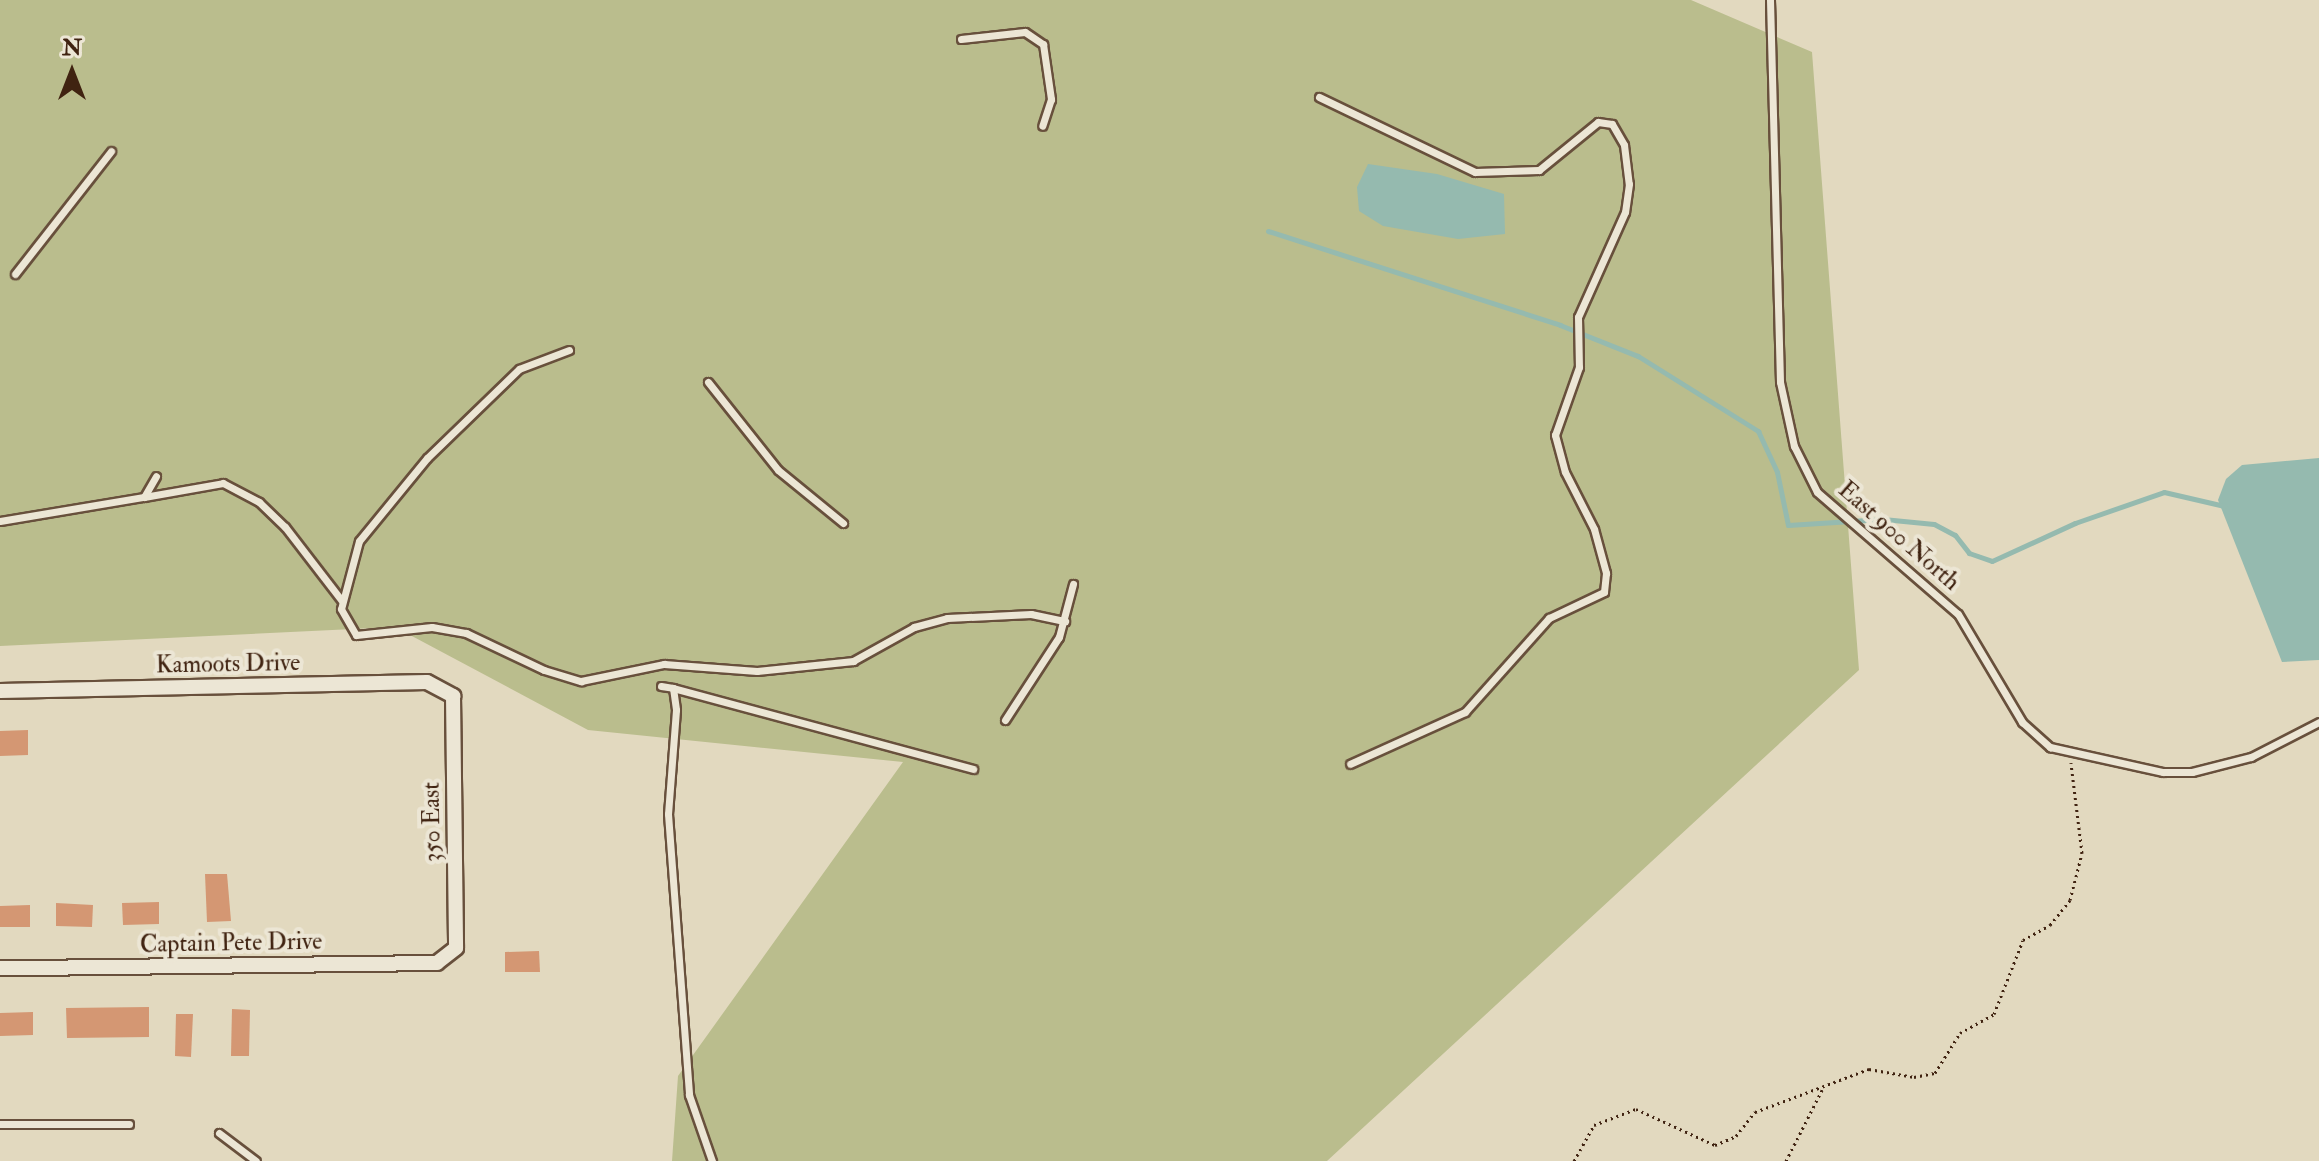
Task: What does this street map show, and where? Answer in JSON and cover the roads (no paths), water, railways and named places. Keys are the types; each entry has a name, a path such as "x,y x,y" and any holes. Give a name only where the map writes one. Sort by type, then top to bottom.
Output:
{"street":[{"name":"Kamoots Drive","path":"0,691 427,682 453,696"},
{"name":"350 East","path":"453,696 456,948"},
{"name":"Captain Pete Drive","path":"0,968 437,963 456,948"}],"lane":[{"name":"East 900 North","path":"1770,0 1778,174 1777,347 1784,412 1794,446 1817,492 1958,614 2029,730 2070,755 2192,772 2251,757 2319,722"},
{"path":"961,39 1025,32 1043,44 1051,99 1042,126"},
{"path":"1319,97 1475,172 1539,170 1598,122 1612,124 1624,145 1629,184 1625,212 1578,317 1579,367 1555,435 1565,472 1594,529 1606,573 1604,592 1549,618 1465,712 1350,764"},
{"path":"15,274 111,151"},
{"path":"569,350 519,369 427,458 359,541 355,571 341,609 356,635 432,627 466,633 544,670 581,681 664,664 757,671 853,661 914,627 947,618 1031,614 1065,621"},
{"path":"708,382 778,470 843,523"},
{"path":"144,497 156,476"},
{"path":"0,521 223,483 259,502 285,527 342,601"},
{"path":"1005,720 1065,621 1073,584"},
{"path":"661,686 973,769"},
{"path":"673,688 668,814 679,981 689,1095 712,1161"},
{"path":"0,1124 129,1124"},
{"path":"219,1133 256,1161"}],"water":[{"path":"1368,164 1437,174 1504,194 1505,234 1458,239 1383,226 1359,211 1357,187"},
{"path":"2319,458 2319,660 2282,662 2218,500 2226,479 2242,465"}],"waterway":[{"path":"1268,231 1560,325 1638,356 1758,431 1777,472 1788,525 1883,519 1934,524 1955,535 1969,553 1992,561 2075,523 2164,492 2224,506"}]}
